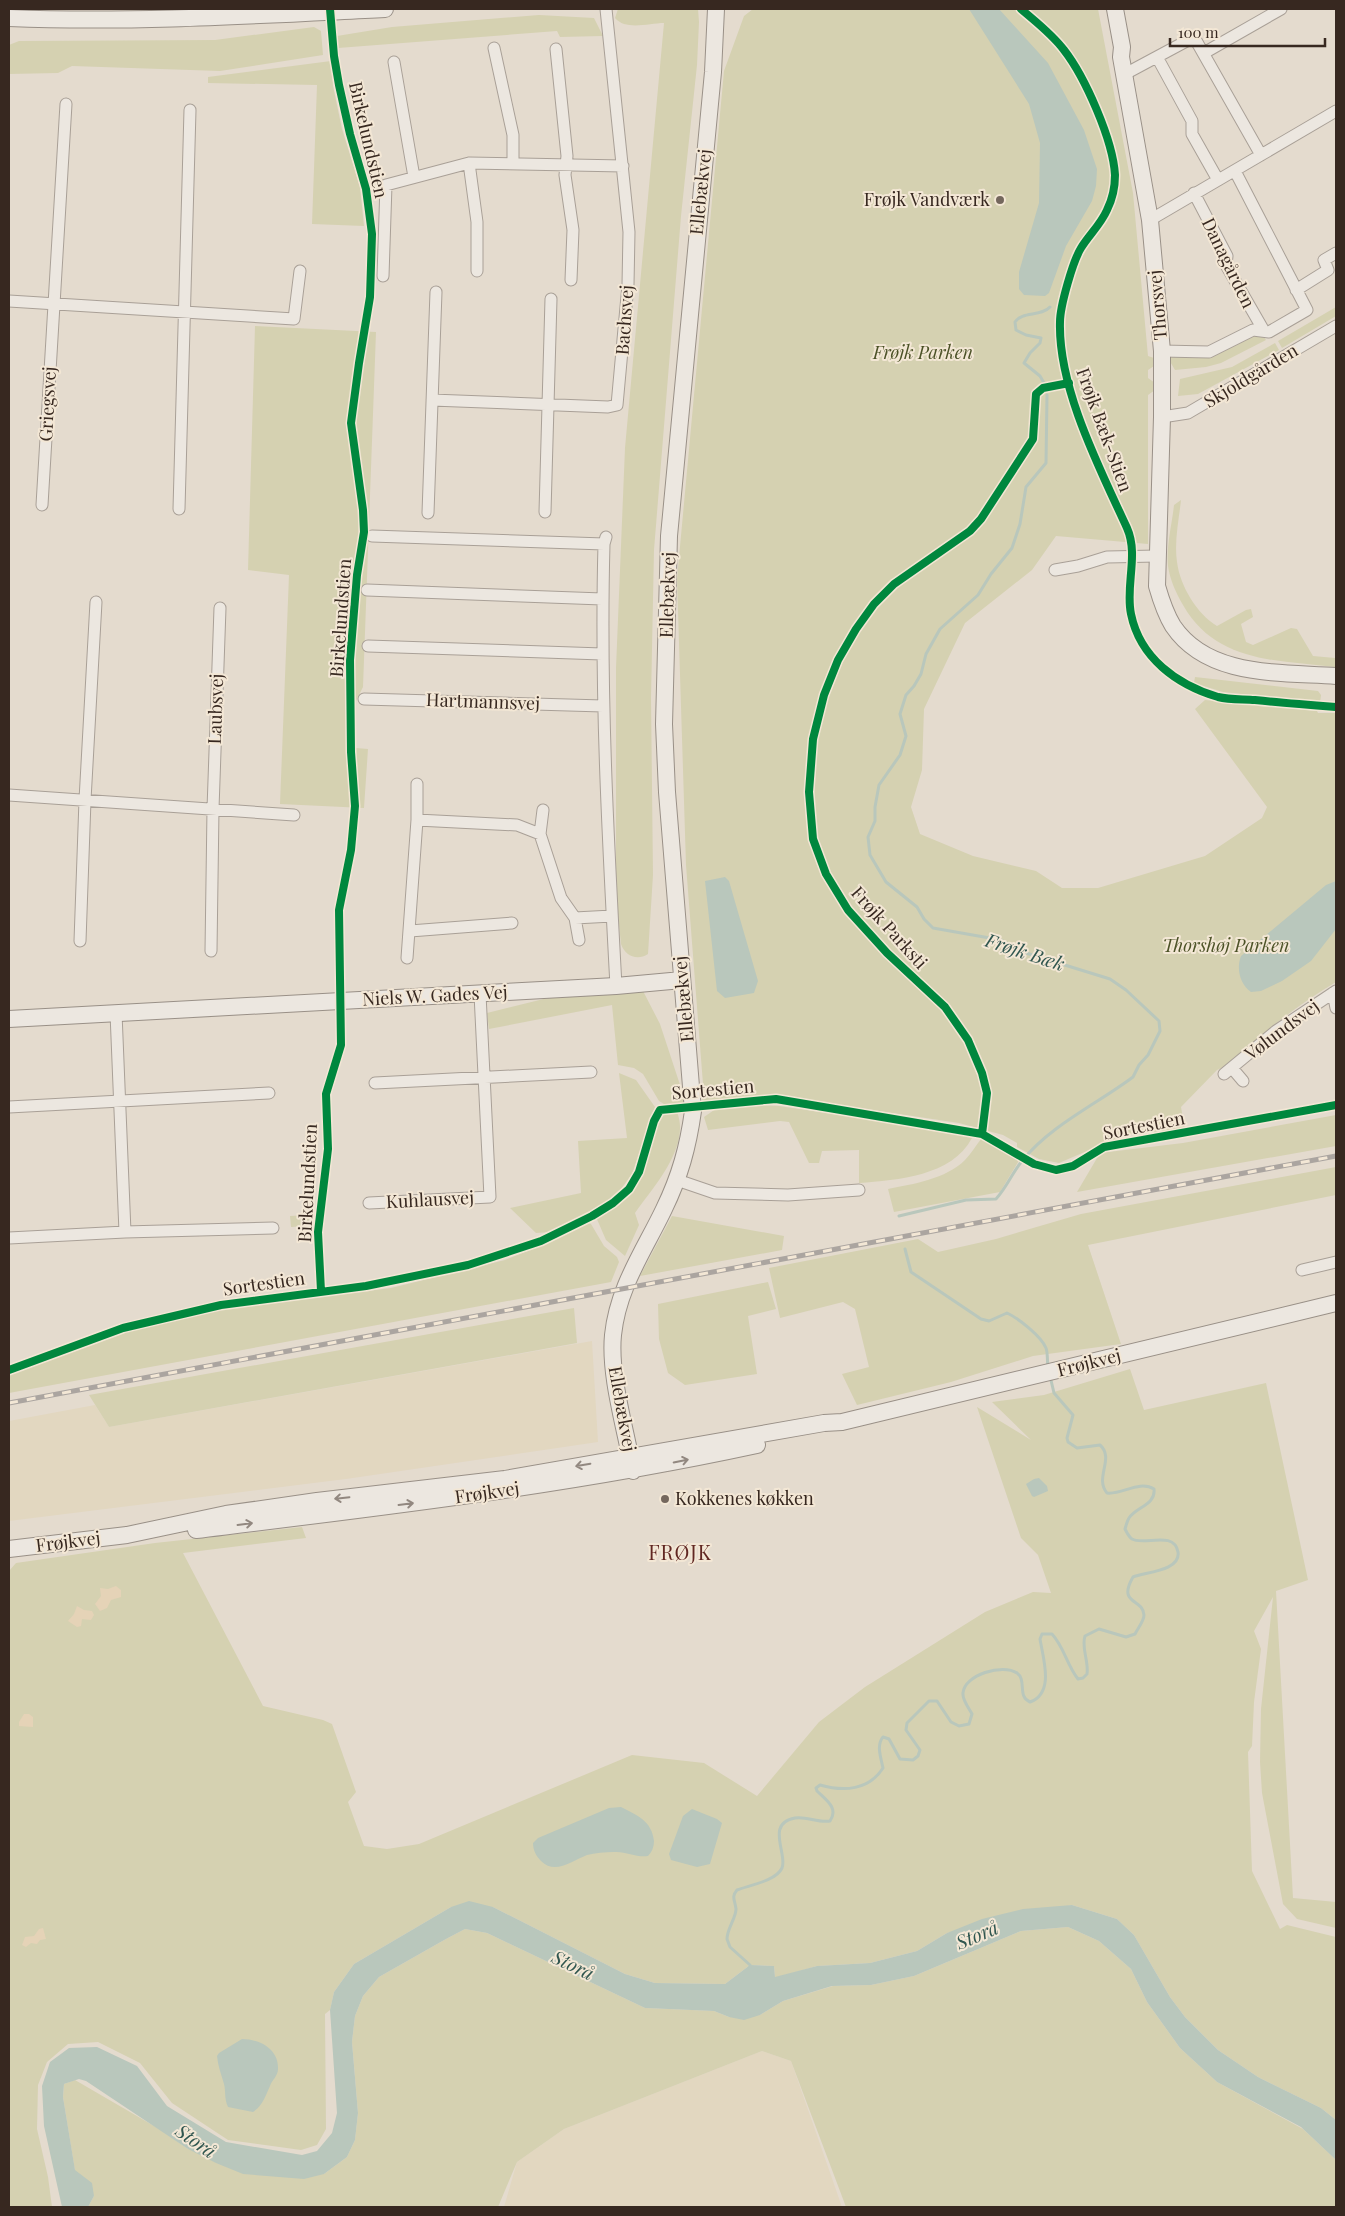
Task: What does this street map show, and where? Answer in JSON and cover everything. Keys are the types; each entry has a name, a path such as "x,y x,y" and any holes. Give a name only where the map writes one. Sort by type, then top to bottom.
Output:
{"street":[{"path":"9,18 65,20 190,13 385,9"},
{"name":"Bachsvej","path":"432,400 608,407 617,405 628,285 629,232 606,9"},
{"name":"Ellebækvej","path":"632,1464 613,1366 613,1336 624,1288 635,1262 664,1210 677,1180 688,1145 693,1111 667,792 664,724 669,536 713,72 716,9"},
{"name":"Thorsvej","path":"1104,9 1114,48 1121,57"},
{"name":"Thorsvej","path":"1115,9 1122,47 1121,57 1150,220 1162,351 1157,586 1164,611 1174,627 1193,648 1222,664 1251,670 1336,676"},
{"path":"1204,53 1282,9"},
{"path":"1125,74 1194,37 1261,155"},
{"path":"494,48 513,135 513,163"},
{"path":"556,49 567,156 565,175 573,230 571,280"},
{"path":"1157,57 1192,122 1192,134 1218,180"},
{"path":"394,62 414,177"},
{"name":"Griegsvej","path":"42,505 66,104"},
{"path":"179,509 190,110"},
{"path":"1150,220 1336,111"},
{"path":"383,276 386,185 469,163 623,166"},
{"path":"469,163 476,222 477,271"},
{"name":"Danagården","path":"1162,351 1209,352 1253,330 1269,332 1307,310 1235,171"},
{"name":"Danagården","path":"1194,194 1227,256 1226,265 1264,331"},
{"path":"1296,290 1328,270 1324,260 1336,253"},
{"path":"9,301 294,319 300,271"},
{"path":"428,513 436,292"},
{"path":"545,512 551,299"},
{"name":"Skjoldgården","path":"1162,417 1188,413 1336,326"},
{"path":"372,536 605,541 602,599 603,706 616,986"},
{"path":"1055,570 1078,566 1108,557 1157,556"},
{"path":"367,590 602,599"},
{"path":"80,941 85,800 96,602"},
{"name":"Laubsvej","path":"210,952 212,809 220,608"},
{"path":"368,646 602,654"},
{"name":"Hartmannsvej","path":"364,699 603,706"},
{"path":"407,958 417,820 417,784"},
{"path":"9,795 294,815"},
{"path":"543,810 540,834 561,898 575,918 579,940"},
{"path":"417,820 517,824 540,834"},
{"path":"575,918 612,916"},
{"path":"410,931 512,923"},
{"name":"Niels W. Gades Vej","path":"9,1018 480,994 682,980"},
{"name":"Vølundsvej","path":"1243,1081 1228,1071 1276,1031 1334,992 1336,1008"},
{"name":"Kuhlausvej","path":"369,1204 490,1197 480,994"},
{"path":"116,1013 124,1232"},
{"path":"375,1083 591,1072"},
{"path":"9,1107 269,1093"},
{"path":"677,1180 715,1193 788,1195 860,1190"},
{"path":"9,1238 124,1232 273,1228"},
{"path":"1302,1270 1336,1262"},
{"name":"Frøjkvej","path":"9,1549 127,1535 226,1514 317,1501 632,1464 824,1423 842,1422 1336,1303"}],"shaded area":[{"path":"592,1341 598,1442 346,1479 9,1521 9,1421 95,1405 109,1427"},
{"path":"762,2051 791,2061 842,2207 504,2207 517,2162 564,2129"}],"green space":[{"path":"618,9 698,9 699,22 697,65 681,216 654,550 651,698 653,875 648,954 640,957 632,956 625,952 621,944 616,896 616,668 625,448 664,23 625,24 615,18"},
{"name":"Frøjk Parken","path":"753,9 1098,9 1133,193 1148,356 1154,358 1154,366 1148,370 1148,378 1155,383 1155,390 1148,395 1148,544 1056,536 1032,570 965,623 924,709 922,770 911,807 920,834 973,856 1036,871 1062,888 1098,888 1205,856 1262,818 1267,807 1195,709 1205,700 1317,711 1318,713 1336,713 1336,982 1293,1011 1226,1066 1217,1070 1181,1107 1185,1130 1134,1133 1059,1163 1039,1159 1017,1147 1017,1143 1003,1135 959,1123 773,1095 720,1101 702,1100 704,1097 686,865 677,579 724,71 744,16"},
{"path":"539,15 594,18 603,36 560,37 557,31 338,48 337,36 392,27"},
{"path":"314,27 321,31 323,55 220,71 72,66 58,73 9,74 9,45 19,41 215,40"},
{"path":"331,61 333,86 342,129 360,187 364,226 312,224 317,85 208,83 208,77"},
{"path":"1336,307 1336,316 1282,348 1278,341"},
{"path":"255,326 376,332 363,687 353,707 353,745 356,748 368,749 364,808 280,804 289,575 248,570"},
{"path":"1255,333 1261,333 1266,340 1221,363 1206,367 1175,370 1168,358 1173,356 1211,355 1224,351"},
{"path":"1275,343 1279,350 1198,394 1178,396 1180,379 1232,367"},
{"path":"1181,500 1176,539 1177,562 1186,590 1196,607 1217,626 1251,609 1253,617 1241,624 1246,642 1253,645 1291,628 1297,629 1313,656 1335,658 1335,667 1291,663 1250,655 1230,648 1213,638 1197,624 1178,596 1168,566 1168,543 1174,505"},
{"path":"1195,677 1318,691 1321,695 1320,703 1223,692 1194,683"},
{"path":"643,991 660,1024 684,1097 683,1104 664,1104 659,1101 643,1074 634,1068 618,1065 612,1005 489,1029 487,1013 564,994"},
{"path":"619,1073 636,1080 655,1107 632,1174 618,1193 598,1207 550,1232 536,1233 510,1208 581,1193 578,1141 627,1138"},
{"path":"759,1105 779,1106 970,1134 972,1138 963,1151 951,1161 923,1174 859,1183 859,1150 822,1151 819,1163 809,1163 789,1122 780,1121 708,1130 704,1117 717,1108"},
{"path":"668,1111 677,1112 680,1125 679,1139 668,1166 635,1213 639,1225 625,1256 606,1240 596,1217 620,1204 629,1195 636,1182 656,1127 661,1117"},
{"path":"1336,1115 1336,1146 1077,1192 1100,1153 1183,1143"},
{"path":"982,1138 1020,1159 1000,1192 894,1212 888,1189 929,1180 948,1172 965,1160"},
{"path":"1336,1167 1336,1195 1088,1245 1121,1344 1033,1356 951,1382 857,1405 842,1374 869,1367 855,1309 843,1302 780,1318 769,1268 918,1239 938,1252 996,1239 1081,1214"},
{"path":"309,1215 309,1226 291,1227 290,1216"},
{"path":"672,1216 784,1236 782,1250 640,1276"},
{"path":"586,1222 591,1224 604,1246 617,1257 619,1262 611,1282 9,1393 9,1374 123,1332 227,1309 391,1288 505,1260 535,1248"},
{"path":"768,1282 776,1309 748,1316 757,1374 685,1385 668,1373 659,1339 658,1304"},
{"path":"574,1308 577,1343 109,1427 89,1395"},
{"path":"1130,1369 1144,1410 1266,1383 1308,1580 1276,1591 1293,1898 1336,1902 1336,1928 1297,1919 1283,1904 1262,1793 1260,1762 1261,1709 1273,1597 1254,1631 1261,1649 1254,1702 1252,1746 1248,1752 1252,1871 1280,1929 1287,1925 1336,1937 1336,2120 1321,2108 1258,2077 1218,2050 1185,2017 1170,1997 1134,1935 1117,1919 1072,1905 947,1933 917,1951 870,1963 817,1966 775,1978 774,1966 750,1965 725,1984 655,1983 625,1974 493,1907 451,1907 354,1964 334,1992 330,2010 325,2014 326,2129 317,2145 301,2150 228,2140 172,2103 140,2063 98,2042 68,2044 47,2062 38,2085 37,2129 48,2177 52,2207 9,2207 9,1571 16,1563 155,1543 302,1527 306,1538 183,1553 263,1706 323,1720 332,1724 356,1792 348,1802 364,1846 387,1849 419,1844 632,1755 704,1763 757,1796 819,1722 865,1687 985,1612 1033,1592 1051,1593 1038,1555 1021,1538 977,1407 1031,1440 992,1402 1044,1395"},
{"path":"1068,1927 1099,1941 1131,1969 1147,2002 1180,2048 1217,2082 1303,2129 1336,2160 1336,2207 846,2207 791,2061 762,2051 564,2129 517,2162 498,2207 88,2207 94,2196 75,2171 63,2097 64,2084 75,2080 161,2130 188,2149 324,2174 347,2157 355,2140 358,2113 352,2042 355,2016 363,1996 379,1977 465,1929 487,1933 645,2008 714,2011 729,2017 760,2015 783,2001 833,1986 871,1985 914,1976 1021,1931"}],"sand":[{"path":"116,1586 121,1590 121,1597 111,1600 107,1608 100,1611 95,1604 101,1596 100,1588 108,1589"},
{"path":"77,1606 84,1610 92,1611 94,1615 91,1620 82,1619 81,1626 77,1627 68,1621 74,1614"},
{"path":"24,1714 29,1714 33,1717 33,1727 19,1726 19,1722"},
{"path":"43,1928 46,1939 40,1940 37,1944 31,1943 26,1947 22,1945 25,1937 34,1936 39,1929"}],"water":[{"path":"969,9 999,9 1048,63 1084,130 1097,169 1096,186 1092,201 1066,246 1049,293 1045,296 1024,295 1019,289 1019,272 1039,203 1040,143 1029,104"},
{"path":"725,877 729,881 758,981 754,993 725,998 717,991 705,881"},
{"path":"1336,881 1336,929 1311,961 1282,981 1261,991 1251,992 1247,989 1239,971 1241,956 1326,885"},
{"path":"1039,1478 1047,1486 1048,1491 1034,1497 1026,1484"},
{"path":"621,1807 643,1820 650,1828 654,1843 652,1851 648,1856 618,1852 600,1853 587,1855 564,1865 552,1867 546,1865 536,1855 533,1843 538,1838 609,1808"},
{"path":"692,1809 717,1819 722,1823 710,1864 697,1867 671,1860 669,1854 683,1816"},
{"name":"Storå","path":"469,1901 493,1907 625,1974 655,1983 725,1984 750,1965 774,1966 775,1977 817,1966 870,1963 917,1951 947,1933 982,1919 1023,1909 1072,1905 1117,1919 1134,1935 1170,1997 1185,2017 1218,2050 1258,2077 1321,2108 1336,2120 1336,2160 1301,2127 1217,2082 1180,2048 1147,2002 1131,1969 1099,1941 1068,1927 1021,1931 914,1976 871,1985 832,1986 783,2001 760,2015 744,2020 714,2011 645,2008 487,1933 465,1929 379,1977 363,1996 355,2016 352,2042 358,2113 355,2140 347,2157 324,2174 304,2179 243,2174 188,2149 86,2081 79,2079 64,2084 63,2097 75,2170 92,2183 94,2196 88,2207 62,2207 44,2126 42,2086 50,2062 69,2048 97,2047 137,2066 167,2106 226,2142 302,2155 317,2151 332,2133 337,2113 330,2010 334,1992 354,1964 451,1907"},
{"path":"242,2039 261,2043 272,2051 277,2062 277,2074 261,2104 253,2112 228,2107 217,2060 219,2053"}],"waterway":[{"name":"Frøjk Bæk","path":"1044,383 1040,376 1024,363 1030,353 1040,343 1041,338 1026,335 1016,330 1015,322 1022,316 1042,312 1050,307"},
{"name":"Frøjk Bæk","path":"899,1216 966,1200 996,1199 1022,1161 1047,1136 1133,1077 1139,1065 1148,1055 1160,1031 1159,1021 1126,990 1110,979 1026,953 1001,940 933,928 924,919 917,907 886,882 870,855 868,837 875,821 875,807 879,785 900,755 906,736 900,714 906,695 921,674 926,654 940,629 978,595 991,574 1012,548 1020,524 1026,487 1046,463 1047,395"},
{"name":"Frøjk Bæk","path":"905,1249 911,1272 981,1319 989,1321 1007,1313 1029,1328 1046,1348 1048,1368"},
{"name":"Frøjk Bæk","path":"750,1967 730,1947 727,1939 728,1931 736,1912 734,1895 737,1890 769,1879 782,1868 783,1862 779,1833 781,1826 786,1821 795,1818 830,1821 833,1812 832,1808 816,1788 820,1785 838,1788 855,1787 871,1781 883,1768 879,1748 883,1737 889,1739 900,1759 913,1760 918,1756 920,1750 906,1730 907,1723 929,1701 937,1701 951,1722 959,1726 969,1724 972,1714 963,1693 970,1681 985,1672 1003,1669 1011,1670 1020,1676 1026,1700 1030,1702 1038,1697 1043,1691 1046,1674 1040,1639 1042,1634 1052,1634 1078,1679 1083,1678 1087,1674 1085,1636 1099,1629 1126,1637 1135,1634 1144,1615 1140,1606 1129,1597 1129,1586 1133,1577 1168,1567 1177,1558 1178,1552 1175,1545 1171,1542 1165,1540 1137,1541 1129,1536 1125,1529 1128,1519 1152,1499 1154,1489 1142,1486 1107,1493 1103,1481 1106,1456 1104,1450 1100,1445 1077,1448 1068,1442 1067,1438 1073,1415 1054,1393 1050,1376"}],"railway":[{"path":"9,1403 1336,1156"}],"cycle path":[{"name":"Birkelundstien","path":"321,1291 318,1232 328,1149 326,1094 341,1045 339,910 351,850 355,806 351,752 350,660 357,575 364,532 363,510 351,423 370,297 372,234 366,189 350,134 339,85 334,56 330,9"},
{"name":"Frøjk Bæk-Stien","path":"1021,9 1044,28 1064,50 1081,76 1104,127 1113,161 1115,180 1110,202 1102,220 1081,248 1068,284 1060,322 1061,347 1073,401 1093,454 1130,538 1132,549 1130,603 1136,630 1143,644 1162,668 1188,685 1203,692 1227,699 1336,707"},
{"name":"Frøjk Bæk-Stien","path":"982,1134 987,1093 982,1073 968,1040 945,1007 887,953 848,910 826,874 813,839 809,792 813,739 824,695 838,660 856,629 874,604 894,584 970,531 981,519 1033,439 1036,394 1043,388 1069,383"},
{"name":"Sortestien","path":"9,1370 123,1328 221,1305 366,1286 468,1265 541,1241 592,1216 613,1203 629,1189 639,1172 654,1121 660,1110 776,1099 982,1134 1034,1164 1056,1170 1073,1166 1104,1147 1336,1105"}],"place":[{"name":"Frøjk Vandværk","path":"1000,200"},
{"name":"Kokkenes køkken","path":"665,1499"}],"district":[{"name":"FRØJK","path":"680,1553"}],"park label":[{"name":"Thorshøj Parken","path":"1226,946"}]}
